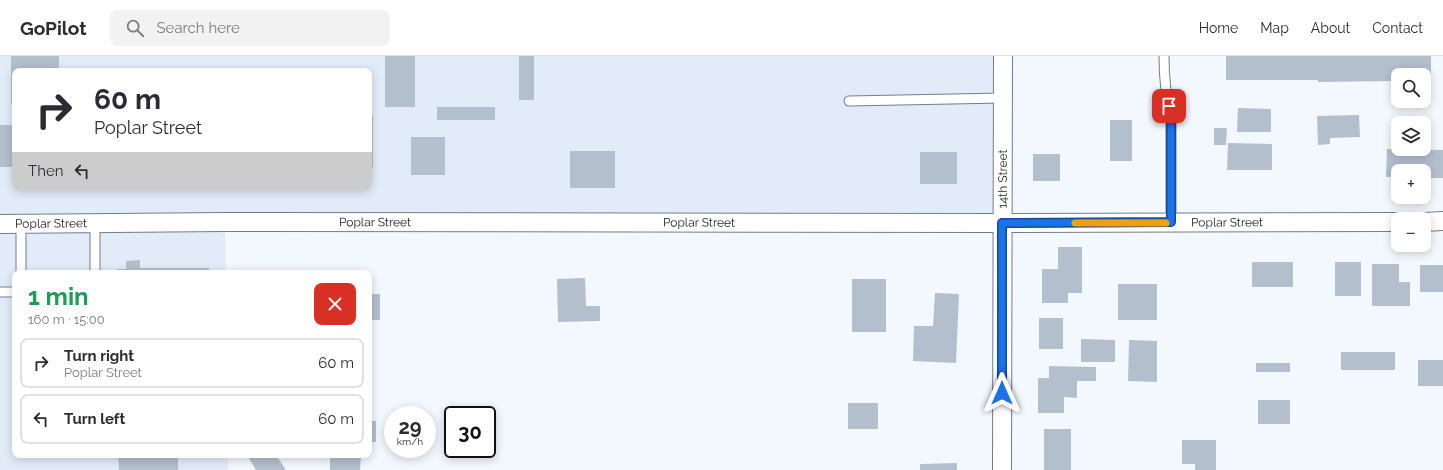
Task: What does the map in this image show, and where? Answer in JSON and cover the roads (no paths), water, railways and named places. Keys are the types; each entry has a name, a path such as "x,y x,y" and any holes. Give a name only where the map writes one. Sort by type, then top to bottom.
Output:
{"street":[{"name":"14th Street","path":"1002,470 1003,56"},
{"path":"1431,222 1443,221"},
{"name":"Poplar Street","path":"0,224 226,222 1391,222"}],"lane":[{"path":"1164,56 1164,82 1166,98 1171,114 1171,222"},
{"path":"849,101 1003,98"},
{"path":"21,224 21,270"},
{"path":"95,224 95,270"},
{"path":"0,292 12,292"}]}
